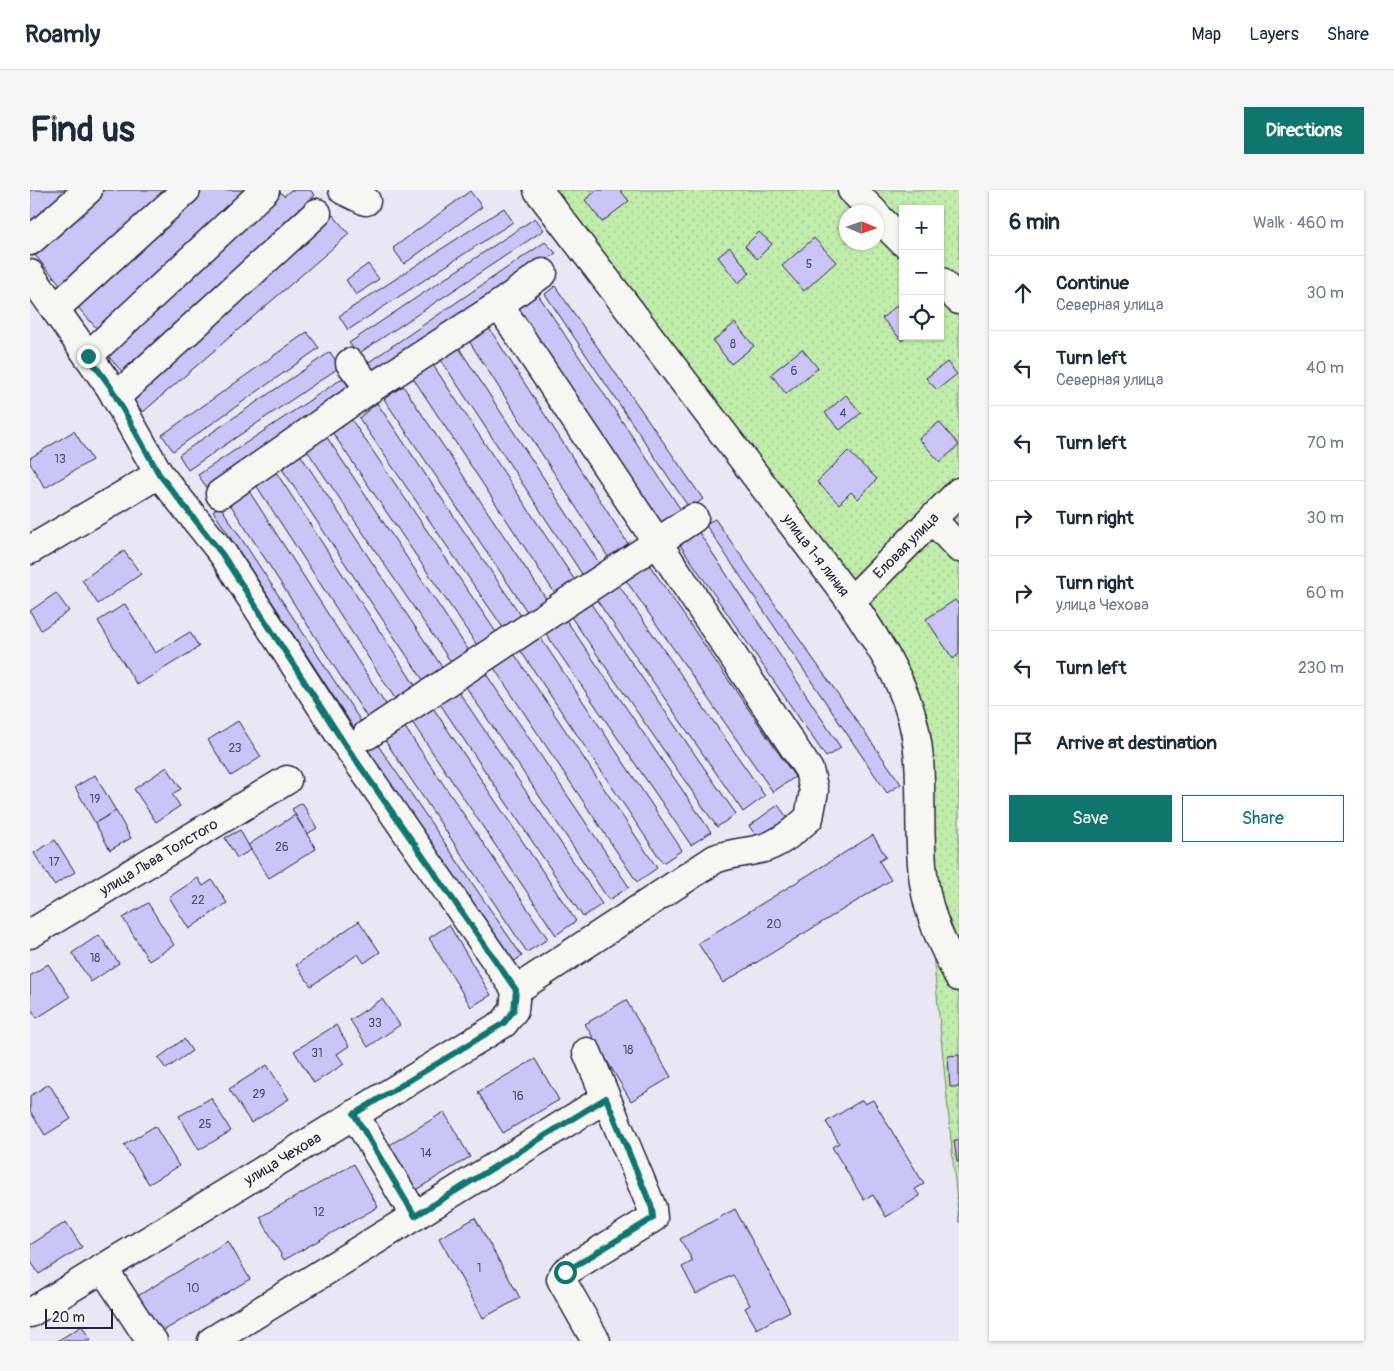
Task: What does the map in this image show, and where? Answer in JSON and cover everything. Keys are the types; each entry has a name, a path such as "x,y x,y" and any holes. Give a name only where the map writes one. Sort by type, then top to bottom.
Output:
{"street":[{"path":"30,241 88,190"},
{"path":"55,309 186,190"},
{"path":"88,356 265,190"},
{"name":"улица 1-я линия","path":"538,190 851,601 881,647 909,708 918,749 923,880 928,906 935,929 959,977"},
{"path":"852,190 867,205"},
{"path":"116,397 317,212"},
{"path":"884,224 899,238"},
{"path":"220,494 370,389 499,305 543,273"},
{"path":"30,274 116,397 159,474 222,554 344,743 516,990 714,859 732,853 762,849 784,838 809,818 814,791 809,770 499,305"},
{"path":"944,285 959,300"},
{"path":"350,363 370,389"},
{"path":"30,550 159,474"},
{"name":"Еловая улица","path":"851,601 959,492"},
{"path":"367,735 694,518"},
{"path":"933,520 959,548"},
{"name":"улица Льва Толстого","path":"30,934 287,780"},
{"name":"улица Чехова","path":"30,1313 504,1023 514,1010 516,990"},
{"path":"587,1052 652,1208 653,1218 565,1272 561,1279 596,1341"},
{"path":"212,1341 606,1098"},
{"path":"354,1114 415,1216"},
{"path":"104,1268 152,1341"}],"green space":[{"path":"534,190 959,190 959,1223 908,695"}],"building":[{"path":"30,190 77,190 30,232"},
{"path":"103,190 169,190 61,285 32,252"},
{"path":"199,190 255,190 99,331 74,303"},
{"path":"291,190 310,190 315,195 125,375 109,357 279,191 284,196"},
{"path":"597,190 620,190 629,201 602,222 585,200"},
{"path":"470,191 482,207 404,264 393,248"},
{"path":"504,208 513,222 348,330 339,316"},
{"path":"333,215 349,234 143,412 127,393"},
{"path":"535,218 544,230 358,354 349,343"},
{"path":"759,232 772,244 757,259 745,246"},
{"path":"814,238 836,262 804,291 782,266"},
{"path":"545,242 556,253 373,378 363,366"},
{"path":"730,247 750,273 738,283 718,257"},
{"path":"368,264 379,279 356,295 346,280"},
{"path":"555,286 703,499 690,509 545,294"},
{"path":"537,293 681,510 661,523 517,307"},
{"path":"899,304 899,338 882,318"},
{"path":"735,323 754,346 731,364 713,341"},
{"path":"489,328 632,550 612,563 469,341"},
{"path":"307,332 319,348 173,451 162,435"},
{"path":"459,348 603,569 586,580 441,360"},
{"path":"802,349 818,368 786,394 771,374"},
{"path":"330,352 340,367 188,470 179,455"},
{"path":"947,362 957,374 937,390 926,378"},
{"path":"433,365 578,585 558,598 413,378"},
{"path":"343,378 352,392 208,489 198,475"},
{"path":"403,386 549,603 530,616 384,399"},
{"path":"846,395 861,413 840,430 825,413"},
{"path":"377,403 524,620 506,632 359,418"},
{"path":"351,419 498,635 479,648 332,432"},
{"path":"939,422 959,445 940,462 919,439"},
{"path":"74,431 92,460 45,488 30,463 30,458"},
{"path":"326,436 471,654 453,665 306,449"},
{"path":"848,451 877,479 858,499 851,492 839,504 817,482"},
{"path":"299,453 444,670 425,683 280,466"},
{"path":"274,469 416,687 396,700 254,482"},
{"path":"247,488 387,706 368,719 228,501"},
{"path":"220,506 362,723 354,728 213,511"},
{"path":"715,519 901,784 887,793 705,524"},
{"path":"698,531 841,748 826,757 678,542"},
{"path":"124,551 141,574 98,604 82,580"},
{"path":"648,563 795,777 773,792 625,579"},
{"path":"618,584 765,796 743,812 596,599"},
{"path":"56,593 69,611 41,630 30,611"},
{"path":"955,600 959,605 959,654 953,659 926,619"},
{"path":"125,604 155,653 190,632 199,647 137,685 98,621"},
{"path":"591,604 736,814 717,827 571,617"},
{"path":"564,617 711,832 691,845 544,631"},
{"path":"538,634 682,850 663,863 518,647"},
{"path":"513,652 657,868 637,882 492,665"},
{"path":"484,671 629,887 609,900 464,684"},
{"path":"456,688 602,904 583,917 438,701"},
{"path":"431,705 576,921 556,935 410,719"},
{"path":"238,721 261,757 231,776 208,740"},
{"path":"402,723 548,939 527,952 382,736"},
{"path":"375,741 522,956 510,964 364,748"},
{"path":"167,767 181,789 172,794 180,806 156,822 134,789"},
{"path":"95,775 116,811 95,823 75,787"},
{"path":"302,803 317,828 307,834 292,809"},
{"path":"778,805 789,820 760,841 749,826"},
{"path":"116,811 131,838 110,850 95,823"},
{"path":"295,815 316,849 269,878 248,845"},
{"path":"240,830 251,850 237,858 225,838"},
{"path":"873,835 886,857 879,861 891,880 723,983 698,943"},
{"path":"55,840 75,872 54,885 34,853"},
{"path":"198,878 203,886 212,880 227,903 189,929 169,897"},
{"path":"148,903 174,945 149,961 123,918"},
{"path":"359,921 380,952 364,963 358,954 311,986 296,965"},
{"path":"449,925 491,995 471,1007 429,938"},
{"path":"99,935 119,963 91,982 72,953"},
{"path":"48,964 70,997 37,1018 30,1007 30,976"},
{"path":"382,999 400,1025 368,1047 350,1020"},
{"path":"626,1000 671,1077 631,1101 585,1024"},
{"path":"336,1025 349,1046 337,1054 344,1064 314,1083 294,1051"},
{"path":"184,1039 192,1051 166,1069 158,1058"},
{"path":"959,1055 959,1087 950,1087 948,1056"},
{"path":"535,1059 559,1100 503,1133 478,1092"},
{"path":"267,1065 289,1099 251,1123 229,1089"},
{"path":"49,1084 71,1119 45,1135 30,1111 30,1096"},
{"path":"211,1098 231,1131 199,1150 179,1116"},
{"path":"862,1100 865,1104 873,1100 924,1184 915,1189 920,1196 886,1217 873,1195 864,1200 832,1147 839,1143 826,1122"},
{"path":"444,1112 470,1157 409,1194 383,1149"},
{"path":"155,1126 179,1166 149,1184 124,1145"},
{"path":"954,1140 959,1140 959,1162 957,1162"},
{"path":"354,1164 378,1207 284,1260 260,1217"},
{"path":"735,1209 790,1311 757,1329 745,1308 750,1305 733,1275 696,1294 682,1267 693,1261 680,1239"},
{"path":"475,1218 520,1298 483,1318 439,1238"},
{"path":"66,1222 82,1247 39,1274 30,1260 30,1245"},
{"path":"228,1241 250,1279 158,1334 136,1297"},
{"path":"82,1326 91,1341 57,1341"}],"route":[{"path":"88,356 110,386 159,474 222,554 344,743 516,990 514,1010 504,1023 354,1114 415,1216 606,1098 652,1208 653,1218 565,1272"}]}
